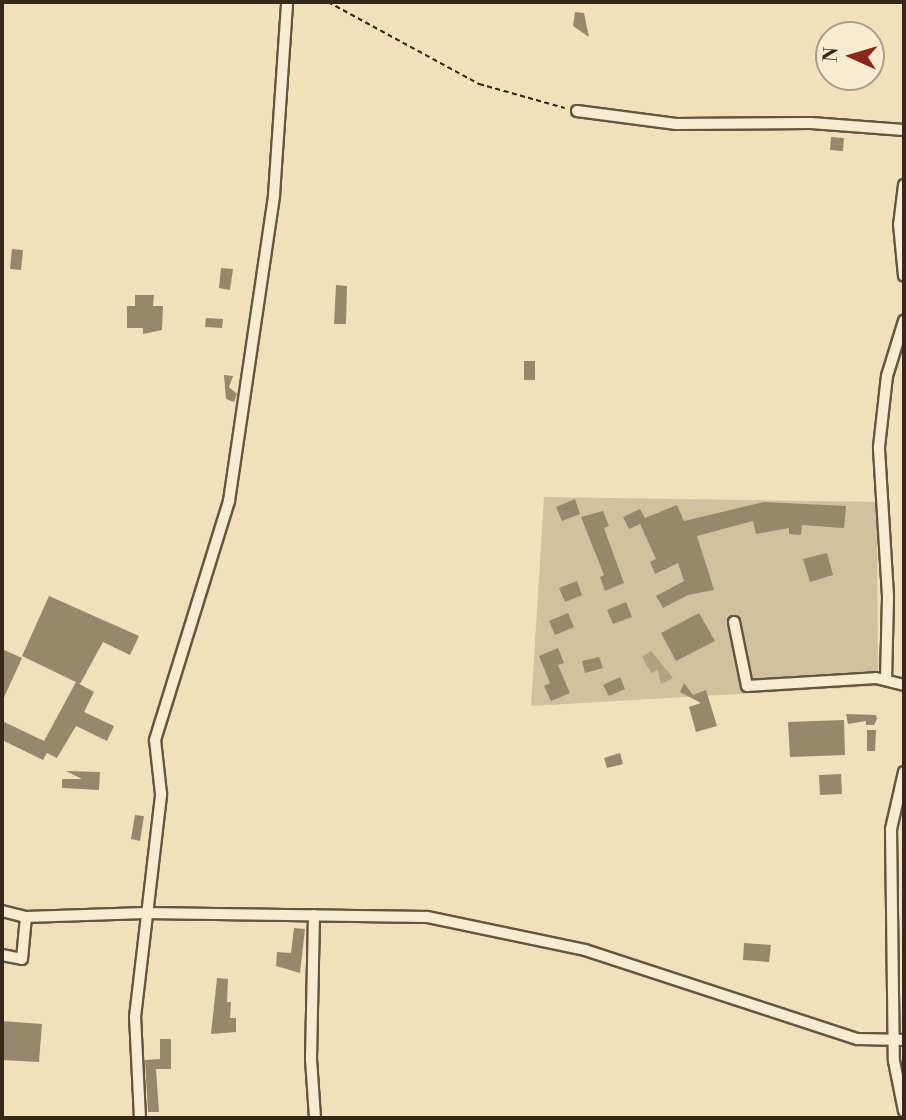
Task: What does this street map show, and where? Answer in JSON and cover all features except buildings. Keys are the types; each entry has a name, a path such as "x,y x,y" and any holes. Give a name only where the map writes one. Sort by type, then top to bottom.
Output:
{"street":[{"path":"140,1118 135,1017 145,913 161,794 155,740 229,501 274,195 287,2"},
{"path":"577,111 676,124 811,123 904,130"},
{"path":"904,185 899,224 904,276"},
{"path":"886,680 887,571 879,447 887,376 904,321"},
{"path":"734,622 747,686 886,680 904,685"},
{"path":"904,772 891,829 904,1111"},
{"path":"2,911 26,917 145,913 427,917 585,950 858,1039 899,1040"},
{"path":"314,915 311,1059 315,1118"},
{"path":"2,955 22,959 26,917"},
{"path":"899,1040 904,1031"}],"path":[{"path":"328,2 479,84 577,111"}],"shaded area":[{"path":"544,497 877,502 878,686 531,706"},
{"path":"651,651 673,678 661,684 658,670 651,673 642,657"}]}
